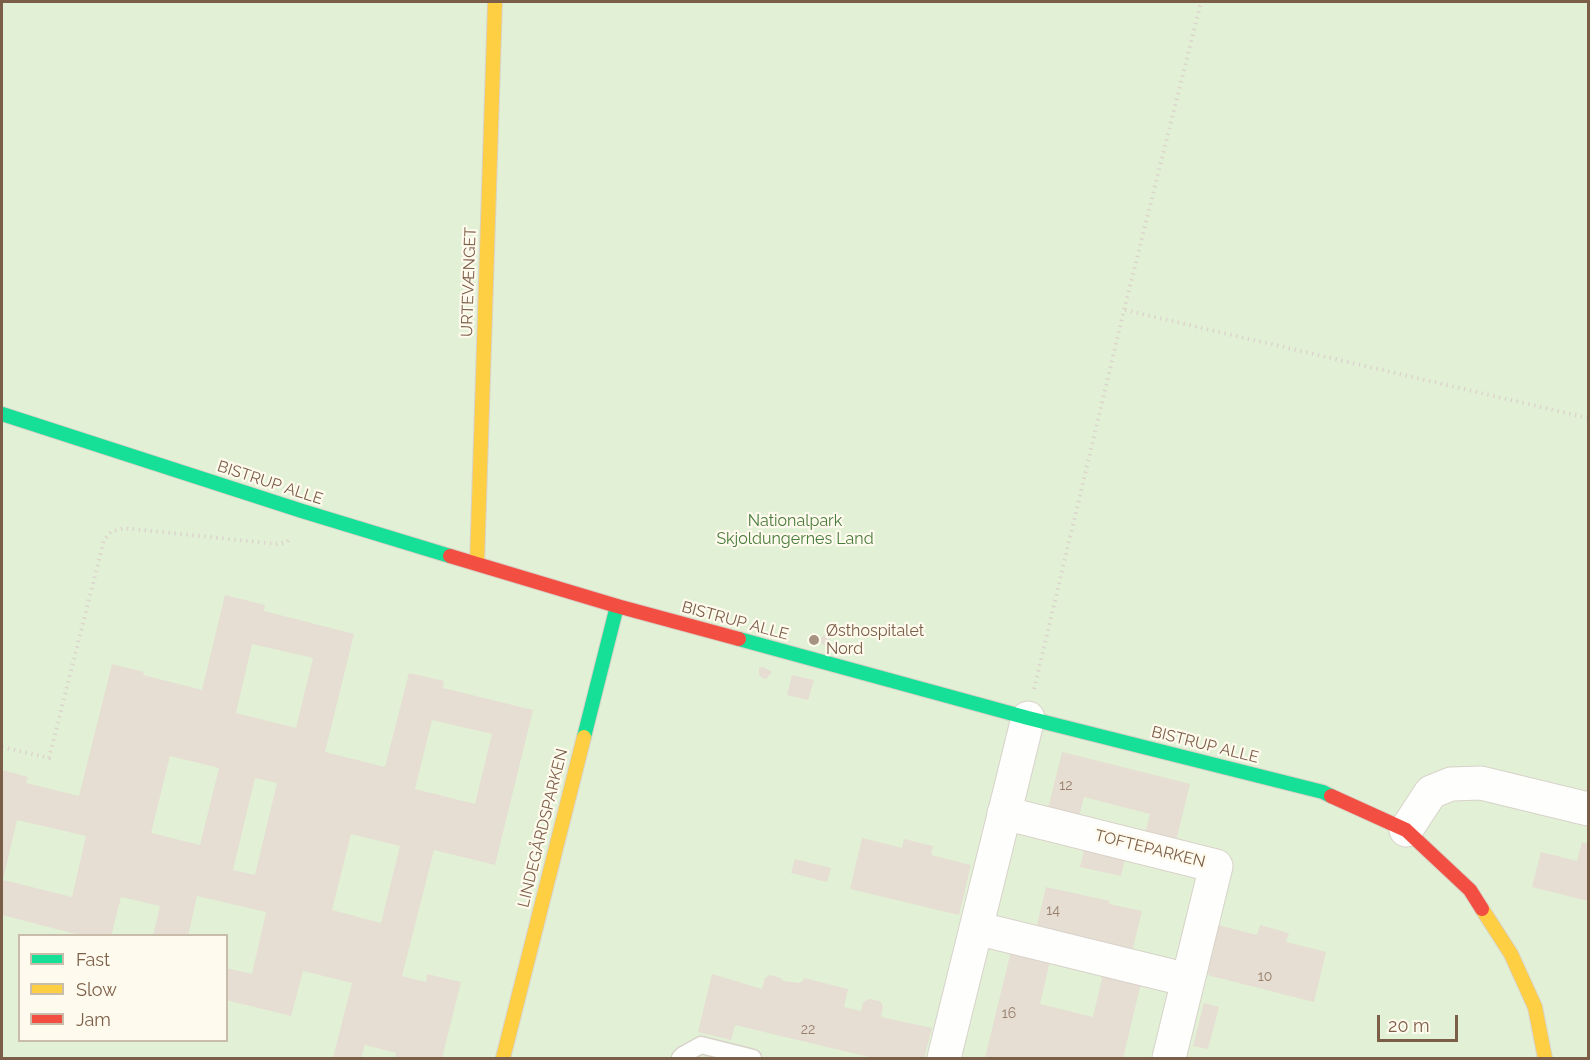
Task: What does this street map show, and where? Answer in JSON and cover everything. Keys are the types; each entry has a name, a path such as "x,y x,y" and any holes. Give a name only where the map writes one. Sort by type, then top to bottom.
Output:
{"street":[{"name":"URTEVÆNGET","path":"477,563 495,2"},
{"name":"BISTRUP ALLE","path":"2,414 303,511 617,606 1028,718 1323,792 1406,830 1470,890 1511,954 1535,1007 1545,1059"},
{"name":"LINDEGÅRDSPARKEN","path":"503,1059 617,606"},
{"path":"944,1059 1028,718"},
{"path":"1406,830 1431,792 1451,784 1481,783 1588,809"},
{"name":"TOFTEPARKEN","path":"1004,813 1216,866 1168,1059"},
{"path":"976,928 1188,980"}],"lane":[{"path":"680,1059 701,1045 753,1059"}],"path":[{"path":"1028,718 1124,310 1201,2"},
{"path":"1124,310 1588,418"},
{"path":"2,747 49,758 104,540 111,532 124,528 276,544 287,542 295,532 303,511"}],"green space":[{"name":"Nationalpark Skjoldungernes Land","path":"2,2 1588,2 1588,1058 2,1058"}],"building":[{"path":"225,595 265,605 264,611 354,634 325,752 385,767 409,673 444,681 443,688 533,710 495,865 434,850 402,976 426,982 427,974 461,982 442,1058 395,1058 396,1053 365,1045 361,1058 333,1058 352,983 303,971 291,1016 228,1000 228,968 252,974 266,912 197,896 188,934 153,934 160,906 121,897 112,934 76,934 2,915 2,770 28,777 26,783 79,796 112,664 144,672 143,675 202,690","holes":["252,644 313,658 296,728 236,713","432,720 492,734 475,804 415,789","170,756 219,768 200,845 151,833","255,778 277,783 255,875 233,870","17,820 86,836 72,897 3,880","351,834 400,846 381,923 332,910"]},
{"path":"824,635 829,637 831,645 824,645 818,641"},
{"path":"763,667 772,672 766,679 759,674 759,668"},
{"path":"792,675 814,680 808,700 787,695"},
{"path":"1062,752 1190,784 1175,845 1144,837 1150,814 1084,797 1078,821 1047,813"},
{"path":"862,838 902,848 904,839 933,846 931,855 971,865 959,915 850,889"},
{"path":"1582,842 1588,844 1588,901 1532,887 1541,852 1577,861"},
{"path":"1085,846 1126,855 1121,876 1080,867"},
{"path":"795,859 831,868 827,882 791,873"},
{"path":"1046,887 1110,901 1109,904 1142,911 1132,952 1036,929"},
{"path":"1218,925 1257,935 1260,925 1289,933 1286,942 1326,952 1314,1002 1206,973"},
{"path":"1011,951 1050,961 1040,1004 1093,1017 1103,974 1141,983 1123,1058 985,1058"},
{"path":"712,974 762,989 765,978 770,975 781,978 783,981 799,983 804,978 848,989 844,1007 861,1011 863,1002 869,999 880,1001 883,1006 881,1017 932,1028 924,1058 873,1058 735,1025 731,1040 698,1032"},
{"path":"1204,1003 1219,1007 1208,1049 1193,1046"}],"traffic: fast":[{"path":"2,414 302,511 450,556"},
{"path":"584,737 617,606"},
{"path":"739,639 1028,718 1323,792 1331,796"}],"traffic: slow":[{"path":"477,563 495,2"},
{"path":"503,1058 584,737"},
{"path":"1482,909 1511,954 1535,1007 1545,1058"}],"traffic: jam":[{"path":"450,556 617,606 739,639"},
{"path":"1331,796 1406,830 1470,890 1482,909"}],"place":[{"name":"Østhospitalet Nord","path":"814,640"}]}
